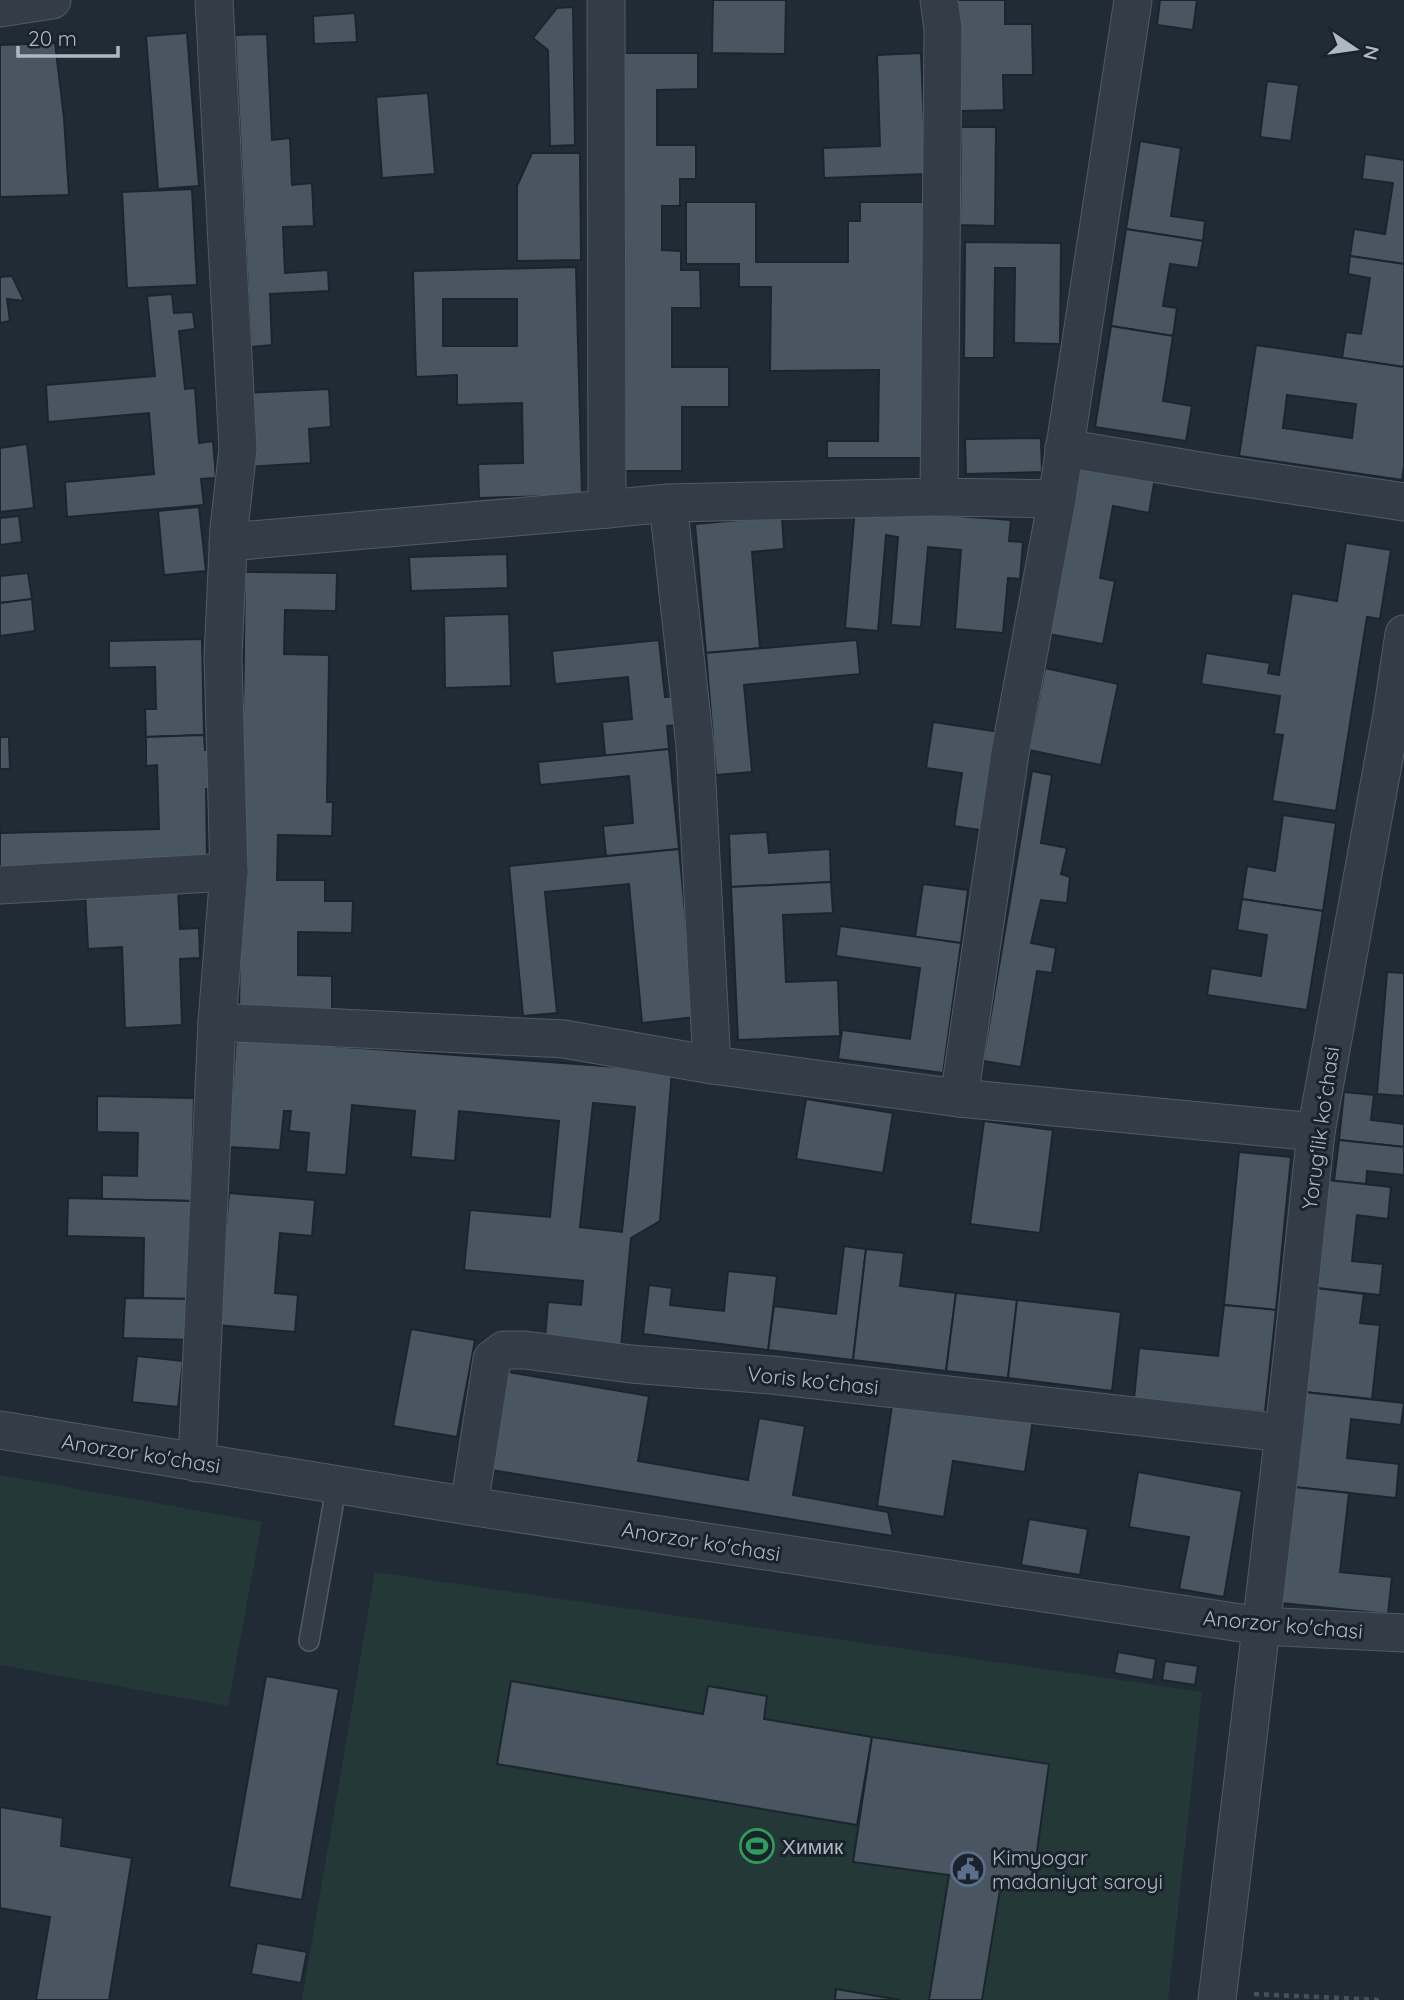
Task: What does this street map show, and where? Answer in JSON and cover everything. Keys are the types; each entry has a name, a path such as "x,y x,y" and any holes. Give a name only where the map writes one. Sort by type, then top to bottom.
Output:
{"street":[{"path":"0,8 52,0"},
{"path":"197,1463 217,1022 229,872 223,657 228,542 238,449 214,0"},
{"path":"606,0 607,509"},
{"path":"939,0 943,28 939,497"},
{"path":"959,1098 1010,753 1056,499 1133,0"},
{"path":"1064,447 1404,502"},
{"path":"228,542 668,503 939,497 1056,499"},
{"path":"668,503 695,746 712,1065"},
{"name":"Yorugʻlik koʻchasi","path":"1217,1996 1284,1433 1315,1132 1392,714 1404,634"},
{"path":"0,885 229,872"},
{"path":"217,1022 564,1039 712,1065 959,1098 1315,1132"},
{"name":"Voris koʻchasi","path":"470,1506 492,1359 504,1350 526,1350 631,1364 772,1375 1284,1433"},
{"name":"Anorzor ko'chasi","path":"0,1430 470,1506 1261,1626 1404,1633"}],"lane":[{"path":"309,1641 337,1483"}],"path":[{"path":"1217,1996 1381,2000"}],"green space":[{"path":"0,1475 262,1522 228,1706 0,1665"},
{"name":"Химик","path":"375,1572 1202,1692 1168,2000 302,2000"}],"building":[{"path":"713,0 786,0 785,54 712,53"},
{"path":"957,0 1005,0 1005,24 1032,24 1033,75 1003,75 1004,110 960,111"},
{"path":"1160,0 1197,0 1193,30 1157,25"},
{"path":"573,7 575,145 550,146 548,50 533,38 557,8"},
{"path":"355,13 357,42 314,44 313,16"},
{"path":"187,33 199,186 158,189 146,36"},
{"path":"267,34 272,140 290,138 292,185 312,183 314,226 283,227 285,273 328,270 329,291 270,294 272,345 251,347 235,35"},
{"path":"55,43 69,195 0,197 0,45"},
{"path":"619,53 698,53 698,89 657,90 657,145 696,145 696,179 680,179 680,206 662,206 662,250 681,251 681,270 700,270 701,308 672,308 672,367 729,367 729,407 682,407 682,471 620,471"},
{"path":"921,53 926,174 824,178 823,148 880,146 877,55"},
{"path":"1267,81 1299,85 1291,141 1260,137"},
{"path":"428,93 435,174 382,178 376,97"},
{"path":"961,127 996,127 995,226 960,225"},
{"path":"1140,141 1181,148 1171,216 1205,221 1203,241 1126,229"},
{"path":"532,153 580,153 581,260 517,261 517,186"},
{"path":"1365,154 1404,160 1404,264 1350,256 1354,229 1385,234 1393,183 1362,179"},
{"path":"192,189 197,285 127,288 122,192"},
{"path":"686,202 756,202 756,262 848,262 848,221 860,221 860,202 924,202 924,458 827,458 827,441 878,441 879,370 770,371 771,287 739,287 739,264 686,264"},
{"path":"1126,229 1203,241 1198,268 1170,264 1163,306 1177,308 1173,336 1111,326"},
{"path":"965,242 1061,243 1060,344 1014,343 1015,268 995,268 994,358 964,358"},
{"path":"1350,256 1404,264 1404,367 1342,358 1346,332 1361,334 1370,278 1348,274"},
{"path":"576,267 582,495 479,498 478,464 523,463 522,403 457,405 457,375 416,377 413,271","holes":["443,299 517,299 517,346 443,346"]},
{"path":"12,276 24,301 7,299 10,321 0,323 0,277"},
{"path":"172,294 174,313 193,312 195,329 179,331 185,389 195,388 199,443 213,441 216,478 201,479 204,505 67,517 65,482 154,474 149,413 48,422 46,385 155,376 147,296"},
{"path":"1111,326 1173,336 1163,401 1192,406 1186,441 1095,427"},
{"path":"1256,345 1404,367 1402,480 1239,456","holes":["1287,395 1356,404 1352,438 1283,428"]},
{"path":"329,389 331,427 309,429 311,463 247,467 243,393"},
{"path":"1041,438 1042,472 966,474 965,439"},
{"path":"27,444 34,508 0,512 0,448"},
{"path":"1075,458 1156,472 1149,513 1113,506 1100,578 1115,581 1103,644 1043,633"},
{"path":"199,507 206,571 164,575 158,511"},
{"path":"855,508 1011,520 1009,541 1023,542 1020,579 1008,578 1003,633 955,629 961,550 928,547 921,627 891,625 898,537 886,535 878,631 845,628"},
{"path":"19,516 22,542 0,545 0,518"},
{"path":"782,516 784,549 752,552 760,648 706,653 695,524"},
{"path":"1346,543 1391,550 1380,619 1367,617 1336,811 1272,801 1283,735 1274,734 1280,696 1201,684 1206,653 1270,663 1268,673 1279,675 1292,593 1337,601"},
{"path":"507,554 508,588 411,591 409,557"},
{"path":"245,572 337,573 336,611 285,610 284,654 329,655 327,802 333,802 332,836 278,835 277,880 325,880 325,901 353,901 352,933 298,932 298,975 332,976 332,1016 239,1015"},
{"path":"28,573 32,599 0,603 0,576"},
{"path":"32,599 35,631 0,636 0,603"},
{"path":"509,614 511,686 445,688 444,616"},
{"path":"202,639 204,735 146,737 145,709 156,709 155,667 109,668 109,641"},
{"path":"659,640 665,697 679,696 681,725 667,726 669,749 605,756 602,722 632,719 628,677 555,684 552,651"},
{"path":"857,640 860,674 744,685 752,772 716,775 706,653"},
{"path":"1045,668 1118,684 1101,765 1029,750"},
{"path":"933,722 1000,732 986,831 954,826 962,773 926,768"},
{"path":"204,735 205,750 215,750 216,789 206,789 207,861 0,867 0,833 159,829 157,765 146,766 146,737"},
{"path":"0,737 9,737 10,769 0,769"},
{"path":"669,749 679,849 606,856 603,826 633,823 629,776 540,785 538,762"},
{"path":"1032,771 1052,775 1041,843 1067,848 1061,874 1070,877 1067,903 1041,900 1031,943 1056,948 1052,973 1037,971 1021,1067 983,1061"},
{"path":"1283,815 1336,823 1323,911 1242,899 1247,866 1275,871"},
{"path":"767,832 769,853 830,849 831,882 731,887 729,834"},
{"path":"679,849 695,1017 642,1023 629,884 545,892 557,1013 523,1016 509,866"},
{"path":"831,882 833,913 783,915 786,982 838,980 840,1036 738,1040 731,887"},
{"path":"923,884 968,890 961,943 915,937"},
{"path":"178,889 180,929 199,928 200,958 180,959 182,1025 125,1028 122,947 88,949 85,893"},
{"path":"1242,899 1323,911 1307,1010 1207,995 1211,968 1261,976 1267,935 1237,930"},
{"path":"840,926 961,943 943,1073 838,1059 842,1030 910,1039 920,968 836,956"},
{"path":"1387,972 1404,973 1404,1096 1377,1094"},
{"path":"236,1039 672,1071 660,1221 631,1238 621,1347 545,1339 548,1302 581,1305 583,1281 464,1270 470,1210 550,1217 559,1121 459,1111 455,1161 411,1157 415,1111 352,1105 346,1175 306,1172 309,1133 289,1131 291,1111 284,1111 280,1150 228,1147","holes":["593,1103 635,1107 622,1232 580,1227"]},
{"path":"1344,1092 1374,1095 1371,1120 1404,1124 1404,1147 1339,1140"},
{"path":"97,1096 194,1098 191,1201 102,1199 102,1175 137,1176 138,1133 97,1132"},
{"path":"806,1099 893,1113 883,1173 796,1159"},
{"path":"984,1121 1053,1130 1040,1233 970,1224"},
{"path":"1339,1140 1404,1147 1404,1175 1367,1171 1366,1184 1334,1181"},
{"path":"1239,1152 1291,1157 1276,1310 1224,1305"},
{"path":"1328,1180 1391,1187 1388,1219 1357,1215 1352,1261 1383,1264 1380,1295 1316,1288"},
{"path":"229,1193 315,1200 312,1236 280,1233 275,1293 298,1295 295,1332 217,1325"},
{"path":"68,1198 191,1201 188,1299 143,1298 144,1238 67,1236"},
{"path":"844,1246 866,1249 853,1360 768,1350 774,1306 836,1314"},
{"path":"866,1249 904,1253 900,1286 956,1293 946,1371 853,1360"},
{"path":"728,1271 777,1276 768,1350 643,1334 649,1285 672,1288 670,1305 724,1311"},
{"path":"1316,1288 1364,1294 1360,1323 1380,1325 1372,1399 1304,1392"},
{"path":"956,1293 1017,1300 1008,1378 946,1371"},
{"path":"125,1298 194,1299 193,1340 123,1338"},
{"path":"1017,1300 1121,1312 1112,1391 1008,1378"},
{"path":"1224,1305 1276,1310 1265,1412 1134,1399 1139,1348 1218,1356"},
{"path":"411,1329 475,1340 457,1437 393,1426"},
{"path":"137,1356 183,1361 178,1407 132,1402"},
{"path":"502,1371 649,1396 638,1461 748,1480 759,1418 805,1426 793,1495 888,1512 893,1536 485,1469"},
{"path":"1304,1392 1404,1403 1401,1425 1351,1419 1347,1458 1399,1464 1396,1498 1294,1487"},
{"path":"893,1399 1033,1420 1025,1472 953,1461 944,1517 877,1506"},
{"path":"1138,1472 1242,1491 1224,1597 1179,1589 1189,1537 1129,1527"},
{"path":"1294,1487 1349,1493 1340,1572 1392,1577 1388,1614 1281,1603"},
{"path":"1029,1519 1088,1529 1080,1575 1021,1565"},
{"path":"1118,1652 1156,1659 1153,1680 1114,1673"},
{"path":"1165,1661 1198,1666 1195,1685 1162,1680"},
{"path":"266,1676 339,1689 302,1900 229,1887"},
{"path":"511,1681 703,1714 708,1686 767,1696 764,1719 872,1737 857,1825 497,1764"},
{"name":"Kimyogar madaniyat saroyi","path":"872,1737 1049,1764 1032,1888 1001,1884 982,2000 929,2000 949,1875 853,1862"},
{"path":"0,1807 63,1818 61,1846 132,1858 109,2000 36,2000 50,1917 0,1908"},
{"path":"257,1943 307,1952 301,1983 251,1974"},
{"path":"836,1989 900,2000 835,2000"}],"place":[{"name":"Химик","path":"757,1846"},
{"name":"Kimyogar madaniyat saroyi","path":"968,1869"}]}
